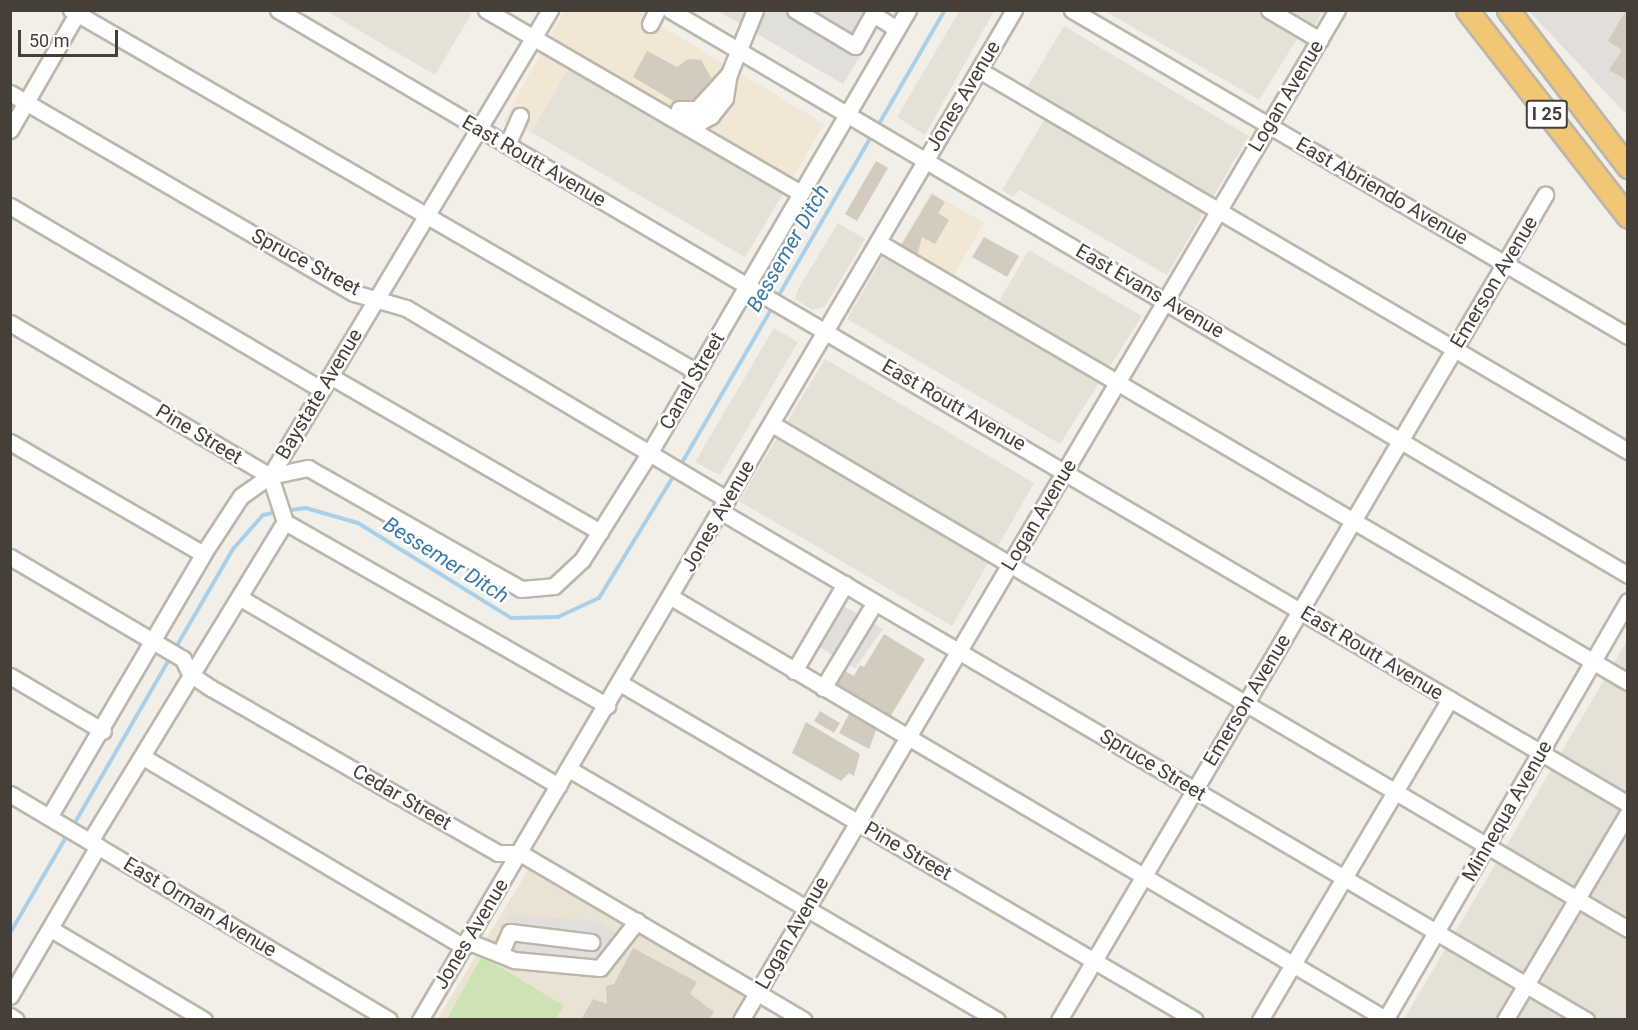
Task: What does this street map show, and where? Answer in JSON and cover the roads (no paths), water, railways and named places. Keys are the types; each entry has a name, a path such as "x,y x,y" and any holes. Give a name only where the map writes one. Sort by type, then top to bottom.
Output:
{"highway":[{"name":"I 25","path":"1467,10 1628,217"},
{"name":"I 25","path":"1515,18 1628,167"},
{"path":"1515,18 1628,144"}],"street":[{"name":"East Routt Avenue","path":"278,10 1066,470 1628,804"},
{"path":"486,10 801,193"},
{"name":"Baystate Avenue","path":"285,522 270,476 550,10"},
{"name":"East Evans Avenue","path":"670,10 1402,438 1628,575"},
{"path":"558,52 567,45 682,112 697,109 729,74 755,10"},
{"path":"795,10 855,46 873,14 897,29"},
{"name":"Canal Street","path":"270,476 308,468 521,589 554,586 582,560 650,452 908,10"},
{"name":"Jones Avenue","path":"420,1020 607,706 1014,10"},
{"name":"East Abriendo Avenue","path":"1072,10 1268,126 1506,262 1628,336"},
{"path":"1269,10 1320,40"},
{"name":"Logan Avenue","path":"741,1020 1066,470 1164,299 1337,10"},
{"path":"10,130 76,12 697,372"},
{"path":"979,70 1217,212 1628,451"},
{"name":"Spruce Street","path":"10,93 354,292 378,297 406,308 683,472 723,505 845,584 1586,1020"},
{"path":"507,145 520,116"},
{"name":"Emerson Avenue","path":"1059,1020 1545,195"},
{"path":"10,206 322,390"},
{"path":"878,242 1628,682"},
{"name":"Pine Street","path":"10,323 270,476"},
{"path":"330,376 600,532"},
{"path":"772,424 1244,706 1487,845 1628,929"},
{"path":"10,442 203,554"},
{"path":"49,817 156,642 203,554 241,496 270,476"},
{"path":"10,996 51,929 94,844 190,674 285,522 607,706"},
{"path":"10,557 183,659 190,674"},
{"path":"794,671 845,584"},
{"path":"238,597 558,786"},
{"path":"671,597 1386,1019"},
{"name":"Minnequa Avenue","path":"1386,1019 1628,601"},
{"path":"823,688 875,602"},
{"name":"Cedar Street","path":"190,674 498,853 520,853 804,1020"},
{"path":"10,676 103,731"},
{"name":"Pine Street","path":"620,682 1195,1020"},
{"path":"1260,1020 1450,699"},
{"path":"143,757 465,944 500,954 600,968 637,921"},
{"path":"569,769 997,1020"},
{"name":"East Orman Avenue","path":"10,794 389,1020"},
{"path":"1505,1020 1628,813"},
{"path":"51,929 204,1020"},
{"path":"500,954 510,932 591,942"},
{"path":"10,1016 16,1020"}],"waterway":[{"name":"Bessemer Ditch","path":"876,129 945,10"},
{"name":"Bessemer Ditch","path":"776,300 872,135"},
{"name":"Bessemer Ditch","path":"680,466 773,306"},
{"name":"Bessemer Ditch","path":"284,511 306,508 358,523 511,618 558,617 599,598 676,472"},
{"name":"Bessemer Ditch","path":"175,649 233,549 263,515 277,512"},
{"name":"Bessemer Ditch","path":"73,826 171,656"},
{"name":"Bessemer Ditch","path":"10,933 69,832"}]}
